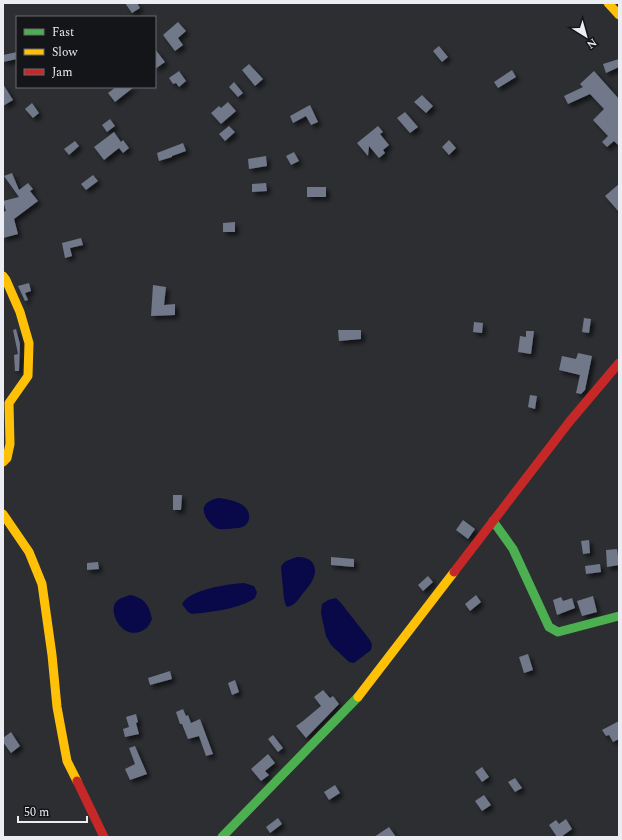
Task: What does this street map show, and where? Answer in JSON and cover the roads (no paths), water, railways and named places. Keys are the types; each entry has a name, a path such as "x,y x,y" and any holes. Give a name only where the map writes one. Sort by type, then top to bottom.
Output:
{"street":[{"path":"608,3 619,15"},
{"path":"3,276 20,312 29,343 28,376 9,403 10,444 7,458 3,462"},
{"path":"222,837 357,698 570,422 619,363"},
{"path":"3,514 29,552 42,584 52,655 57,707 67,762 104,837"},
{"path":"494,521 513,549 549,627 558,632 619,616"}]}
